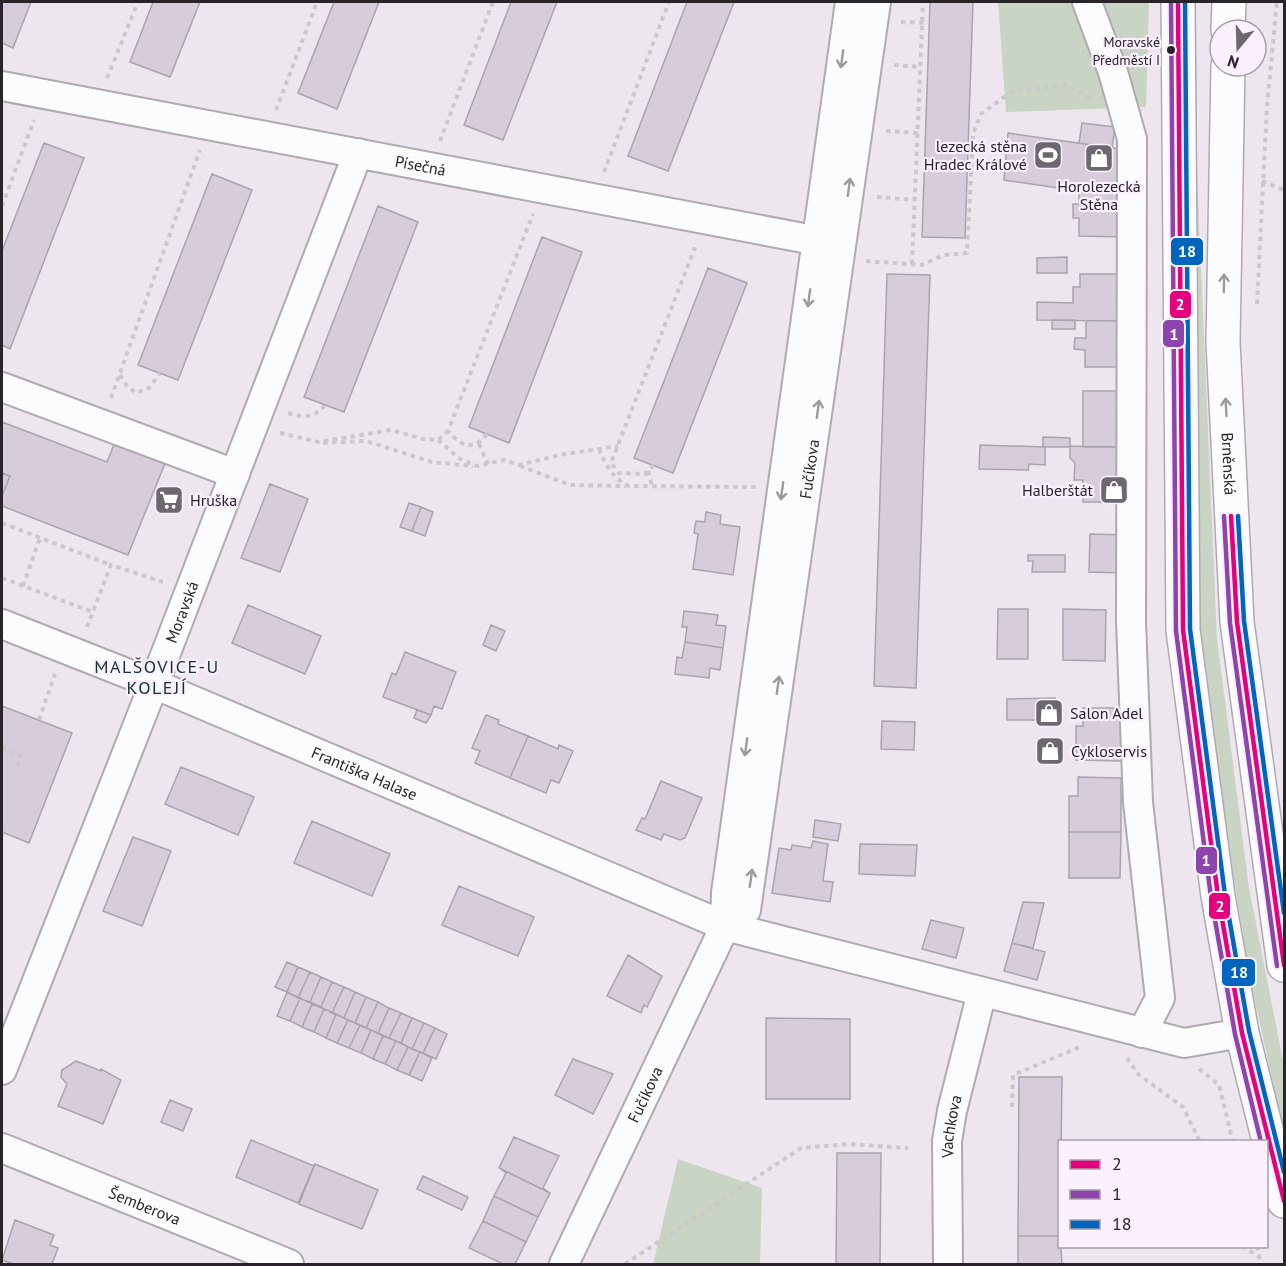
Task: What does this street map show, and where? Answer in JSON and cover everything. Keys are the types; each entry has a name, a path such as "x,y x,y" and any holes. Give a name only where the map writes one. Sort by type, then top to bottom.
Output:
{"main road":[{"path":"1178,2 1183,630 1218,896 1242,1033 1284,1201"},
{"path":"1228,18 1229,2"},
{"name":"Brněnská","path":"1228,78 1223,342 1237,622 1284,966"}],"street":[{"name":"Fučíkova","path":"725,926 746,910 832,248 850,2"},
{"name":"Fučíkova","path":"564,1264 725,926 726,893 782,487 832,248 848,195 876,2"},
{"path":"1087,2 1113,72 1132,139 1131,622 1138,802 1160,998 1142,1033"},
{"name":"Písečná","path":"2,86 706,219 832,248"},
{"name":"Moravská","path":"2,1070 154,684 358,153"},
{"path":"2,387 235,474"},
{"name":"Františka Halase","path":"2,624 154,684 725,926"},
{"path":"725,926 1184,1043 1242,1033"},
{"name":"Vachkova","path":"948,1264 948,1141 952,1111 982,992"},
{"name":"Šemberova","path":"2,1148 289,1264"}],"path":[{"path":"97,104 138,2"},
{"path":"266,136 317,2"},
{"path":"430,167 493,2"},
{"path":"595,198 669,2"},
{"path":"912,264 923,2"},
{"path":"1257,306 1262,181 1277,2"},
{"path":"832,248 922,265 944,255 967,253 973,134 981,114 1011,92 1065,85 1125,116"},
{"path":"2,206 44,94"},
{"path":"111,398 209,125"},
{"path":"1262,181 1284,190"},
{"path":"438,440 448,430 543,188"},
{"path":"848,195 915,200"},
{"path":"654,465 645,474 631,475 619,473 611,463 706,219"},
{"path":"120,374 127,386 136,393 149,388 160,373"},
{"path":"257,415 309,417 319,412 325,405"},
{"path":"257,415 319,442 366,441 450,466 477,466 504,460 570,485 782,487"},
{"path":"319,442 391,430 423,439 438,440 460,459 477,466"},
{"path":"448,430 459,444 472,447 479,444 487,434"},
{"path":"479,444 488,464"},
{"path":"519,465 618,446"},
{"path":"599,448 611,472 620,482 629,486"},
{"path":"648,471 651,486"},
{"path":"2,523 111,565 164,582 168,572"},
{"path":"23,585 40,538"},
{"path":"39,720 71,650 93,612 111,565"},
{"path":"2,578 93,612"},
{"path":"2,748 21,755 16,769"},
{"path":"1184,1043 1196,1067 1219,1085 1233,1140"},
{"path":"1012,1107 1013,1075 1083,1046"},
{"path":"1126,1057 1139,1075 1183,1107 1199,1140"},
{"path":"625,1264 801,1148 849,1144 908,1148"},
{"path":"1245,1248 1259,1257"},
{"path":"1257,1248 1261,1264"}],"green space":[{"path":"998,2 1149,2 1146,107 1006,112"},
{"path":"1191,2 1196,2 1197,175 1217,639 1249,888 1284,1066 1284,1134 1251,983 1214,757 1205,687 1197,576"},
{"path":"678,1159 762,1188 760,1264 653,1264"}],"building":[{"path":"2,2 31,2 13,48 2,43"},
{"path":"153,2 200,2 170,77 130,62"},
{"path":"334,2 379,2 337,109 298,93"},
{"path":"511,2 557,2 503,140 464,125"},
{"path":"687,2 734,2 668,171 628,156"},
{"path":"930,2 973,2 965,238 922,237"},
{"path":"1082,123 1115,127 1112,148 1079,143"},
{"path":"1008,133 1127,150 1126,192 1079,191 1004,180"},
{"path":"44,143 84,158 10,349 2,345 2,251"},
{"path":"212,174 252,190 178,380 138,365"},
{"path":"1079,191 1126,192 1125,237 1079,236 1079,218 1073,218 1073,204 1079,204"},
{"path":"378,206 418,222 344,412 304,397"},
{"path":"542,237 582,252 509,443 469,427"},
{"path":"1067,257 1067,273 1037,273 1037,258"},
{"path":"708,268 747,283 673,473 634,458"},
{"path":"887,274 930,275 916,688 874,686"},
{"path":"1080,274 1126,274 1125,321 1037,320 1037,302 1073,303 1073,287 1080,287"},
{"path":"1052,320 1075,320 1075,329 1052,329"},
{"path":"1086,321 1125,321 1124,367 1085,367 1085,350 1074,349 1075,338 1086,338"},
{"path":"1083,391 1124,391 1124,447 1083,447"},
{"path":"2,422 107,462 117,437 168,456 128,555 2,506 2,496 10,476 2,473"},
{"path":"1043,437 1070,438 1070,447 1043,447"},
{"path":"980,445 1045,447 1045,465 1029,464 1028,470 979,469"},
{"path":"1070,446 1124,447 1124,502 1083,502 1083,480 1074,480 1075,463 1070,458"},
{"path":"2,473 10,476 2,496"},
{"path":"270,484 308,499 280,572 241,558"},
{"path":"409,503 421,507 412,531 400,527"},
{"path":"421,507 433,512 425,536 412,531"},
{"path":"706,512 721,515 720,524 740,527 733,575 693,569 698,534 694,533 696,521 705,522"},
{"path":"1090,534 1123,535 1123,573 1089,572"},
{"path":"1028,555 1065,555 1065,572 1032,572 1033,561 1028,561"},
{"path":"248,605 321,636 305,674 232,643"},
{"path":"998,609 1028,609 1028,659 997,659"},
{"path":"1063,609 1106,610 1105,661 1063,660"},
{"path":"684,611 718,615 716,625 726,626 723,648 685,642 687,627 682,627"},
{"path":"491,625 505,631 496,651 483,645"},
{"path":"685,642 723,648 720,670 710,668 709,678 675,674 677,657 682,658"},
{"path":"405,652 456,672 442,709 434,706 431,715 383,697 392,673 396,675"},
{"path":"1055,698 1054,720 1007,720 1007,699"},
{"path":"2,706 72,733 29,843 2,832"},
{"path":"1083,708 1122,708 1121,761 1076,760 1076,726 1083,726"},
{"path":"417,710 431,715 426,723 414,718"},
{"path":"486,715 499,720 498,724 528,736 510,778 475,763 480,751 472,748"},
{"path":"882,721 915,722 914,750 881,749"},
{"path":"528,736 558,749 559,745 573,751 559,783 551,780 546,793 510,778"},
{"path":"1037,743 1059,745 1060,760 1038,760"},
{"path":"181,767 254,797 238,835 165,804"},
{"path":"1078,777 1121,778 1121,832 1069,832 1069,796 1078,796"},
{"path":"661,781 702,798 685,838 680,840 664,834 661,840 636,830 642,818 645,819"},
{"path":"815,820 841,824 838,841 813,837"},
{"path":"312,821 390,854 372,896 294,863"},
{"path":"1069,832 1121,832 1120,878 1069,878"},
{"path":"133,837 171,851 142,926 103,911"},
{"path":"813,841 828,844 823,881 833,882 830,902 772,893 779,848 791,850 792,845 811,848"},
{"path":"860,844 917,845 915,876 859,874"},
{"path":"459,886 534,917 518,956 442,925"},
{"path":"1023,902 1044,903 1033,948 1012,943"},
{"path":"931,920 964,928 956,958 922,949"},
{"path":"1012,943 1045,952 1037,980 1004,971"},
{"path":"628,955 662,976 647,1007 644,1005 641,1013 607,996"},
{"path":"287,962 298,967 287,992 275,987"},
{"path":"298,967 310,972 298,998 287,992"},
{"path":"310,972 321,977 310,1002 298,998"},
{"path":"321,977 332,982 321,1007 310,1002"},
{"path":"332,982 344,987 332,1013 321,1007"},
{"path":"344,987 355,992 344,1018 332,1013"},
{"path":"287,992 300,998 290,1021 277,1016"},
{"path":"355,992 366,997 355,1023 344,1018"},
{"path":"366,997 378,1002 366,1028 355,1023"},
{"path":"300,998 312,1004 302,1027 290,1021"},
{"path":"378,1002 389,1008 378,1033 366,1028"},
{"path":"312,1004 324,1009 314,1032 302,1027"},
{"path":"389,1008 401,1013 389,1038 378,1033"},
{"path":"324,1009 336,1014 326,1038 314,1032"},
{"path":"401,1013 412,1018 401,1043 389,1038"},
{"path":"336,1014 348,1020 337,1043 326,1038"},
{"path":"412,1018 424,1023 412,1049 401,1043"},
{"path":"766,1018 850,1019 850,1099 766,1099"},
{"path":"348,1020 360,1025 349,1048 337,1043"},
{"path":"424,1023 435,1028 423,1053 412,1049"},
{"path":"360,1025 371,1030 361,1053 349,1048"},
{"path":"435,1028 447,1034 436,1059 423,1053"},
{"path":"371,1030 383,1036 373,1059 361,1053"},
{"path":"383,1036 396,1041 385,1064 373,1059"},
{"path":"396,1041 408,1047 397,1070 385,1064"},
{"path":"408,1047 420,1052 409,1075 397,1070"},
{"path":"420,1052 432,1058 422,1081 409,1075"},
{"path":"573,1059 613,1074 593,1114 555,1095"},
{"path":"76,1061 101,1071 101,1069 121,1080 103,1124 58,1106 67,1084 61,1077 62,1070"},
{"path":"1019,1077 1062,1077 1061,1140 1058,1140 1058,1236 1018,1236"},
{"path":"170,1100 192,1109 183,1131 161,1122"},
{"path":"514,1137 559,1156 543,1188 550,1193 499,1168"},
{"path":"251,1140 314,1166 298,1203 236,1177"},
{"path":"837,1153 881,1153 880,1264 836,1264"},
{"path":"315,1164 378,1190 362,1229 299,1204"},
{"path":"499,1168 550,1193 538,1217 494,1196 506,1173"},
{"path":"423,1176 468,1197 462,1210 417,1189"},
{"path":"494,1196 538,1217 526,1242 483,1221"},
{"path":"15,1220 54,1235 50,1245 58,1248 52,1264 13,1264 2,1260"},
{"path":"483,1221 526,1242 515,1264 503,1264 469,1248"},
{"path":"1018,1236 1058,1236 1062,1264 1018,1264"}],"transit line":[{"name":"1","path":"1171,2 1176,631 1211,897 1235,1034 1261,1140"},
{"name":"2","path":"1178,2 1183,630 1218,896 1242,1033 1284,1201"},
{"name":"18","path":"1185,2 1190,629 1225,895 1249,1031 1284,1172"},
{"name":"1","path":"1224,516 1230,623 1277,966"},
{"name":"2","path":"1231,516 1237,622 1284,965"},
{"name":"18","path":"1238,516 1244,621 1284,913"}],"place":[{"name":"Moravské Předměstí I","path":"1171,50"},
{"name":"lezecká stěna Hradec Králové","path":"1048,155"},
{"name":"Horolezecká Stěna","path":"1099,158"},
{"name":"Halberštát","path":"1114,490"},
{"name":"Hruška","path":"169,500"},
{"name":"Salon Adel","path":"1049,713"},
{"name":"Cykloservis","path":"1050,751"}],"district":[{"name":"MALŠOVICE-U KOLEJÍ","path":"157,676"}]}
